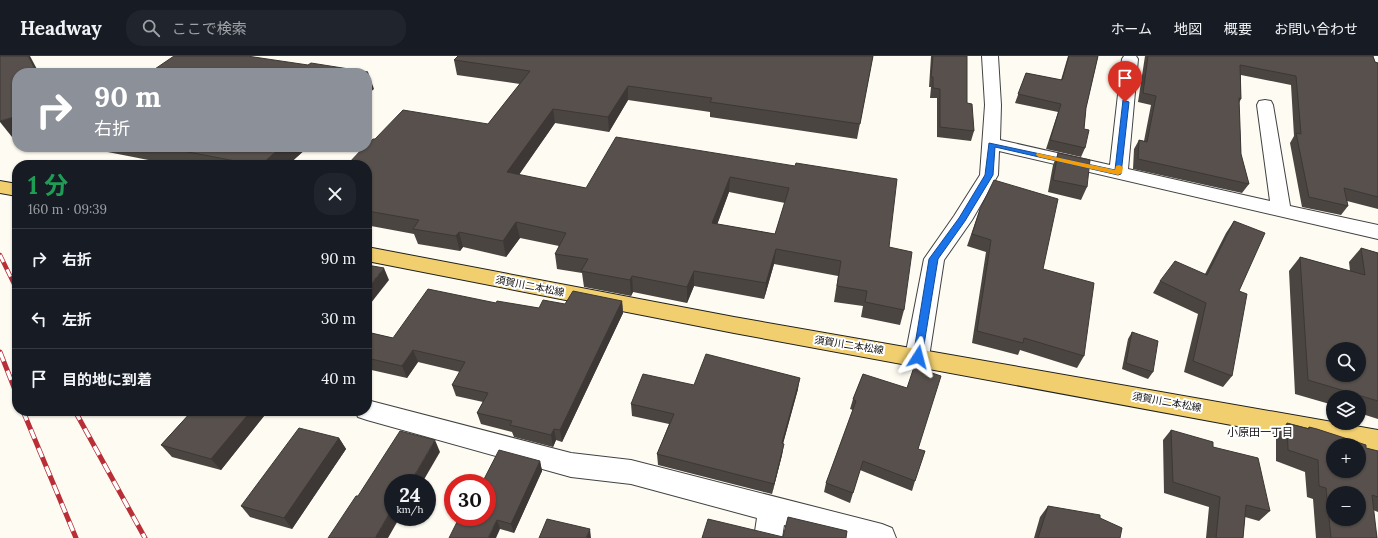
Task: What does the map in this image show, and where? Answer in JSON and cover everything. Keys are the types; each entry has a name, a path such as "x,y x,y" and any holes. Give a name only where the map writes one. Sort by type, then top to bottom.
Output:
{"main road":[{"path":"0,187 12,189"},
{"name":"須賀川二本松線","path":"372,255 734,325 918,357 1009,375 1102,390 1378,441"}],"street":[{"path":"918,357 934,259 962,220 989,175 992,144 993,105 990,56"},
{"path":"1118,173 1130,59"},
{"path":"1265,105 1281,210"},
{"path":"992,144 1378,232"},
{"path":"372,411 571,465 631,472 882,538"},
{"path":"768,538 772,509"}],"building":[{"path":"0,56 28,56 34,68 12,68 12,117 0,121"},
{"path":"174,56 247,56 308,65 311,63 343,68 156,68"},
{"path":"458,56 873,56 860,124 710,102 712,98 628,86 608,117 553,109 507,172 586,188 616,137 795,166 796,163 897,179 889,247 912,252 904,310 865,302 867,291 837,286 841,261 776,249 766,283 694,271 687,287 632,276 630,280 581,271 588,259 555,254 566,233 516,222 503,241 459,232 456,236 413,229 419,220 372,212 372,160 352,160 359,152 372,152 372,140 375,139 403,110 488,124 530,71 454,60","holes":["730,177 789,188 775,234 712,223"]},
{"path":"933,56 967,56 967,103 972,104 974,131 940,127 940,89 933,88 933,77 931,77"},
{"path":"1069,56 1098,56 1086,108 1084,129 1089,130 1085,148 1050,140 1061,104 1018,94 1026,73 1062,80"},
{"path":"1148,56 1373,56 1375,62 1378,63 1378,197 1344,188 1348,206 1309,197 1296,133 1301,134 1296,76 1240,65 1241,99 1239,98 1241,154 1249,184 1138,159 1139,140 1147,142 1156,96 1143,93"},
{"path":"188,152 275,152 267,160 230,160"},
{"path":"1058,153 1090,160 1087,187 1053,180"},
{"path":"994,180 1058,199 1043,269 1094,283 1084,356 1024,338 1023,343 977,331 991,240 972,234 980,209"},
{"path":"1234,221 1265,233 1239,291 1247,294 1232,376 1193,361 1206,303 1160,281 1175,261 1207,275"},
{"path":"1361,248 1378,253 1378,401 1366,397 1366,390 1341,390 1308,380 1300,257 1365,275"},
{"path":"372,266 384,268 372,283"},
{"path":"428,289 496,303 497,301 539,308 543,300 565,304 573,291 622,301 560,430 554,429 551,435 510,425 512,421 477,413 488,393 452,385 465,362 413,350 402,366 372,359 372,333 393,338"},
{"path":"1132,332 1158,341 1153,372 1126,363"},
{"path":"706,354 800,378 782,443 784,444 774,484 657,454 674,414 631,404 643,374 694,385"},
{"path":"914,367 941,376 918,449 925,451 915,481 863,461 853,493 826,483 856,401 853,399 863,374 907,388"},
{"path":"187,416 247,416 211,459 161,445"},
{"path":"1287,423 1309,429 1309,427 1317,429 1345,438 1326,438 1326,478 1366,478 1366,448 1378,451 1378,497 1372,495 1377,538 1331,538 1330,526 1366,526 1366,486 1326,486 1326,488 1319,486 1318,460 1288,450"},
{"path":"299,428 339,438 284,518 241,506"},
{"path":"1171,430 1213,442 1213,447 1258,458 1270,511 1246,505 1243,538 1216,538 1220,497 1173,482"},
{"path":"400,431 435,440 415,474 384,474 384,522 375,538 328,538 356,496 358,496"},
{"path":"499,450 540,461 511,524 497,520 496,522 496,474 487,474"},
{"path":"1048,506 1100,515 1100,518 1122,528 1120,538 1038,538"},
{"path":"788,517 847,531 846,538 702,538 708,519 783,537"},
{"path":"547,519 590,529 586,538 539,538"},
{"path":"455,526 494,526 488,538 449,538"}],"railway":[{"path":"0,255 12,280"},
{"path":"0,352 12,382"},
{"path":"25,416 76,538"},
{"path":"78,416 145,538"}],"slow traffic":[{"path":"1039,155 1118,173 1119,167"}],"district":[{"name":"小原田一丁目","path":"1260,432"}],"route":[{"path":"918,357 934,259 962,220 989,175 992,144 1118,173 1125,102"}]}
